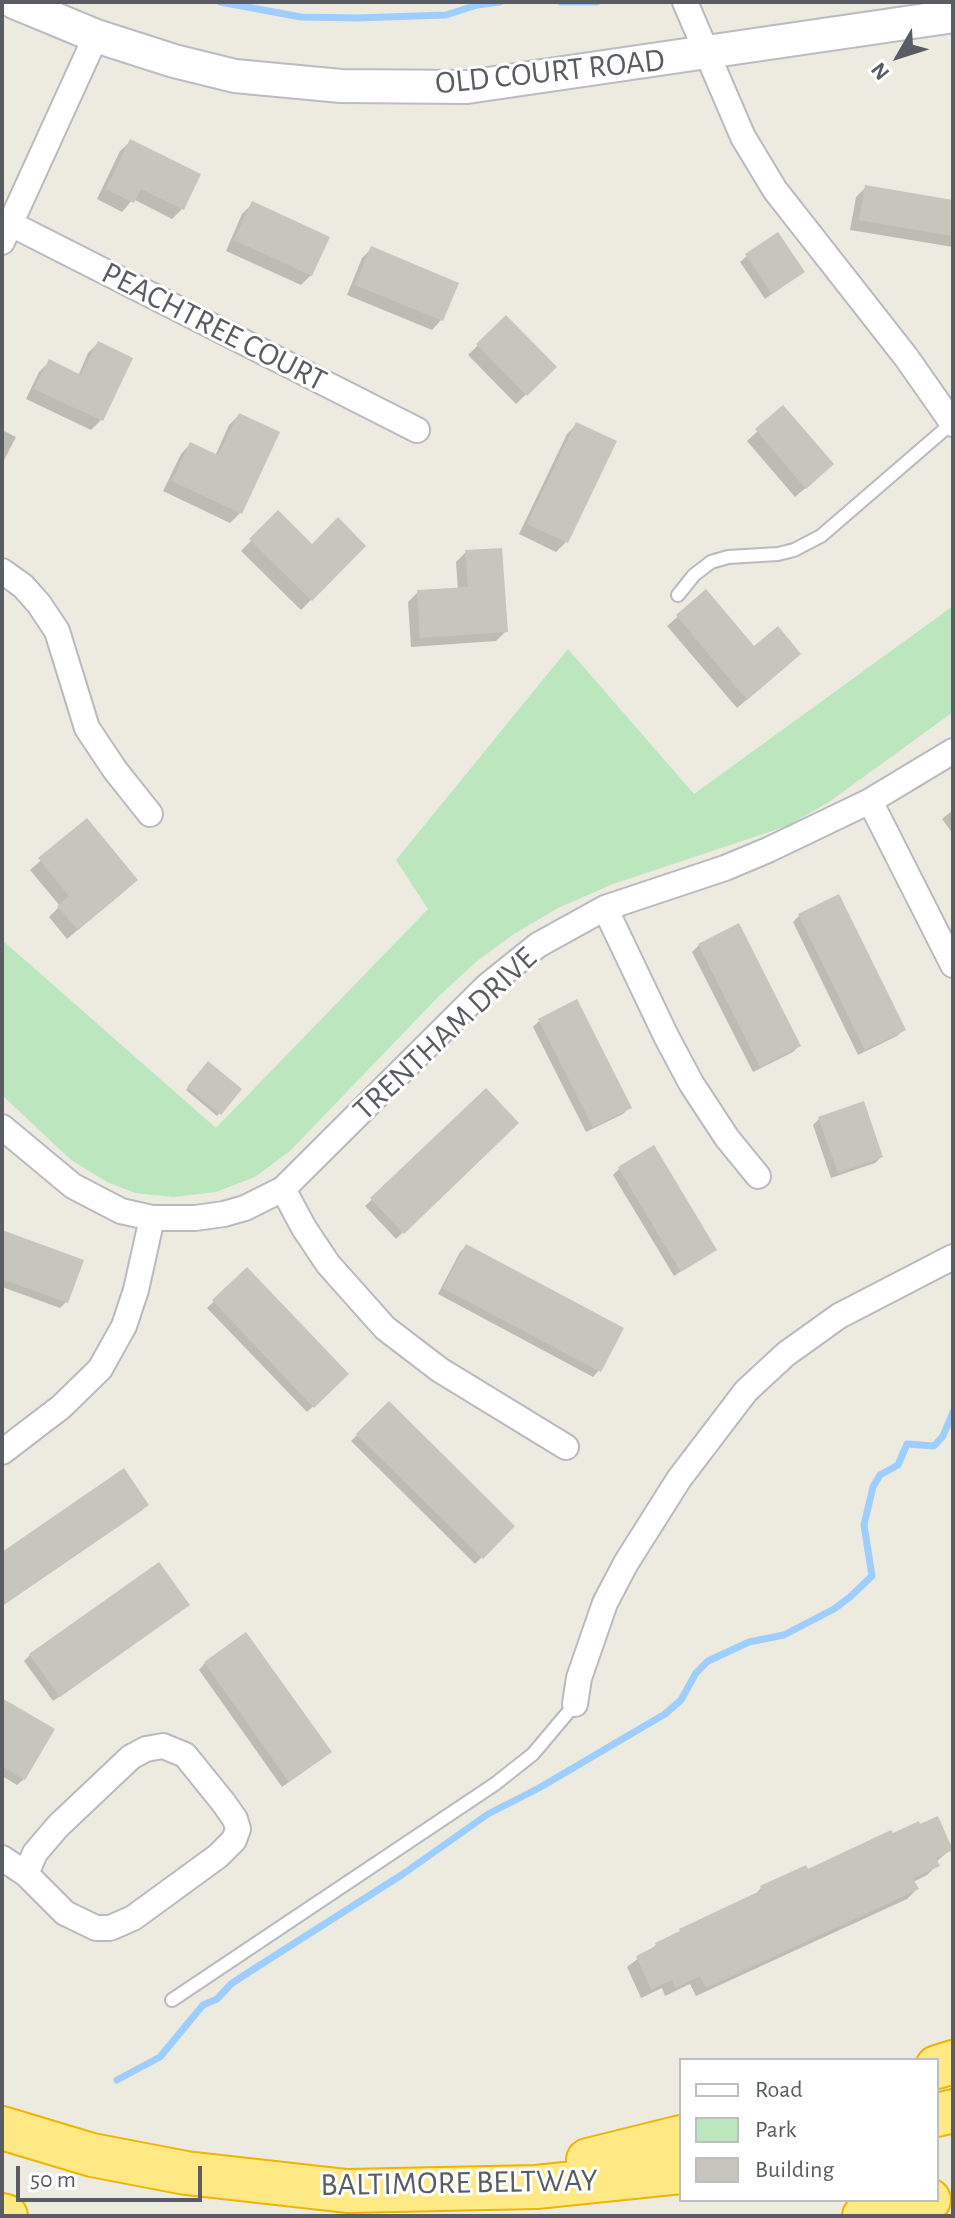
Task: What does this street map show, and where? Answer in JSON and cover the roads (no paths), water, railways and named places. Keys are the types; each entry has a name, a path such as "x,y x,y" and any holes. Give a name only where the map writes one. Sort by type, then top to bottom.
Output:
{"highway":[{"name":"BALTIMORE BELTWAY","path":"2,2128 92,2155 186,2173 347,2191 536,2187 679,2172"},
{"path":"450,2190 679,2137"},
{"path":"864,2216 921,2202"}],"main road":[{"name":"OLD COURT ROAD","path":"14,2 96,36 174,61 235,76 341,86 467,87 953,16"}],"street":[{"path":"685,2 743,137 775,190 906,357 952,424"},
{"path":"7,233 96,36"},
{"name":"PEACHTREE COURT","path":"7,233 417,430"},
{"path":"2,571 23,586 51,622 69,665 87,728 150,814"},
{"name":"TRENTHAM DRIVE","path":"2,1127 73,1186 121,1211 152,1218 195,1218 245,1208 283,1189 487,986 538,945 605,908 725,868 870,801 953,751"},
{"path":"870,801 953,965"},
{"path":"605,908 691,1083 727,1138 758,1176"},
{"path":"283,1189 328,1264 385,1328 440,1370 566,1447"},
{"path":"2,1452 61,1407 100,1369 124,1326 136,1290 152,1218"},
{"path":"575,1704 579,1678 605,1603 626,1563 679,1479 746,1391 786,1354 839,1316 953,1257"},
{"path":"2,1858 26,1874 65,1913 96,1928 110,1928 133,1918 218,1856 234,1840 238,1829 223,1802 185,1755 163,1746 131,1757 58,1826 35,1853 26,1874"}],"lane":[{"path":"678,595 694,575 711,562 728,557 778,554 794,550 821,536 952,424"},
{"path":"172,2000 495,1784 533,1754 575,1704"}],"waterway":[{"path":"220,2 301,17 357,18 446,15 477,5 500,2"},
{"path":"561,2 597,2"},
{"path":"117,2080 160,2057 203,2005 217,1999 231,1984 403,1874 488,1814 539,1788 665,1714 681,1700 696,1673 708,1661 749,1642 784,1635 834,1609 850,1597 872,1576 864,1525 873,1487 880,1475 898,1465 907,1444 934,1446 943,1436 953,1412"}]}
